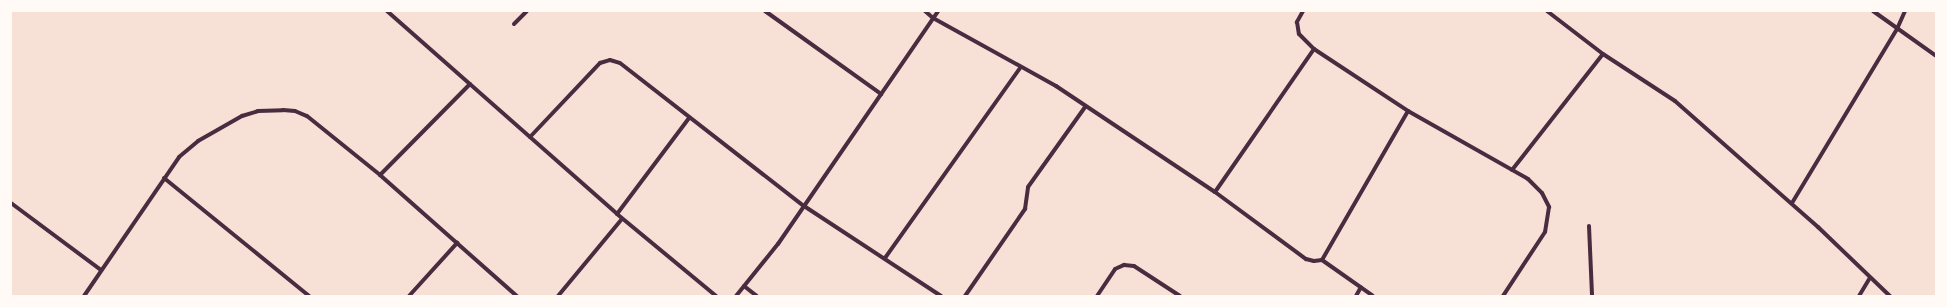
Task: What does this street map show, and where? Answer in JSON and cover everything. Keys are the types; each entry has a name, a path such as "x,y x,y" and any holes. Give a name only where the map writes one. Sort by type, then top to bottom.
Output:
{"street":[{"path":"387,11 622,219 716,296"},
{"path":"514,24 527,11"},
{"path":"765,11 881,94"},
{"path":"925,11 933,18 1020,68 1056,86 1085,107 1215,192 1306,259 1314,261 1322,260 1373,296"},
{"path":"736,296 778,244 938,11"},
{"path":"1303,11 1297,22 1299,34 1314,49 1408,111 1528,179 1542,193 1549,207 1545,232 1504,296"},
{"path":"1547,11 1603,54 1675,100 1792,203 1890,296"},
{"path":"1873,11 1936,56"},
{"path":"1792,203 1897,28 1905,11"},
{"path":"1215,192 1314,49"},
{"path":"1512,170 1603,54"},
{"path":"530,137 600,63 610,60 620,63 804,206 941,296"},
{"path":"885,258 1020,68"},
{"path":"380,175 470,84"},
{"path":"965,296 1025,209 1028,187 1085,107"},
{"path":"84,296 179,157 198,141 242,116 258,111 283,110 296,111 307,116 380,175 517,296"},
{"path":"1322,260 1408,111"},
{"path":"617,214 689,118"},
{"path":"164,178 309,296"},
{"path":"11,203 101,270"},
{"path":"558,296 622,219"},
{"path":"1589,226 1592,296"},
{"path":"409,296 457,243"},
{"path":"1097,296 1115,269 1124,265 1134,266 1180,296"},
{"path":"1859,296 1870,278"},
{"path":"744,286 757,296"},
{"path":"1356,296 1361,288"}]}
